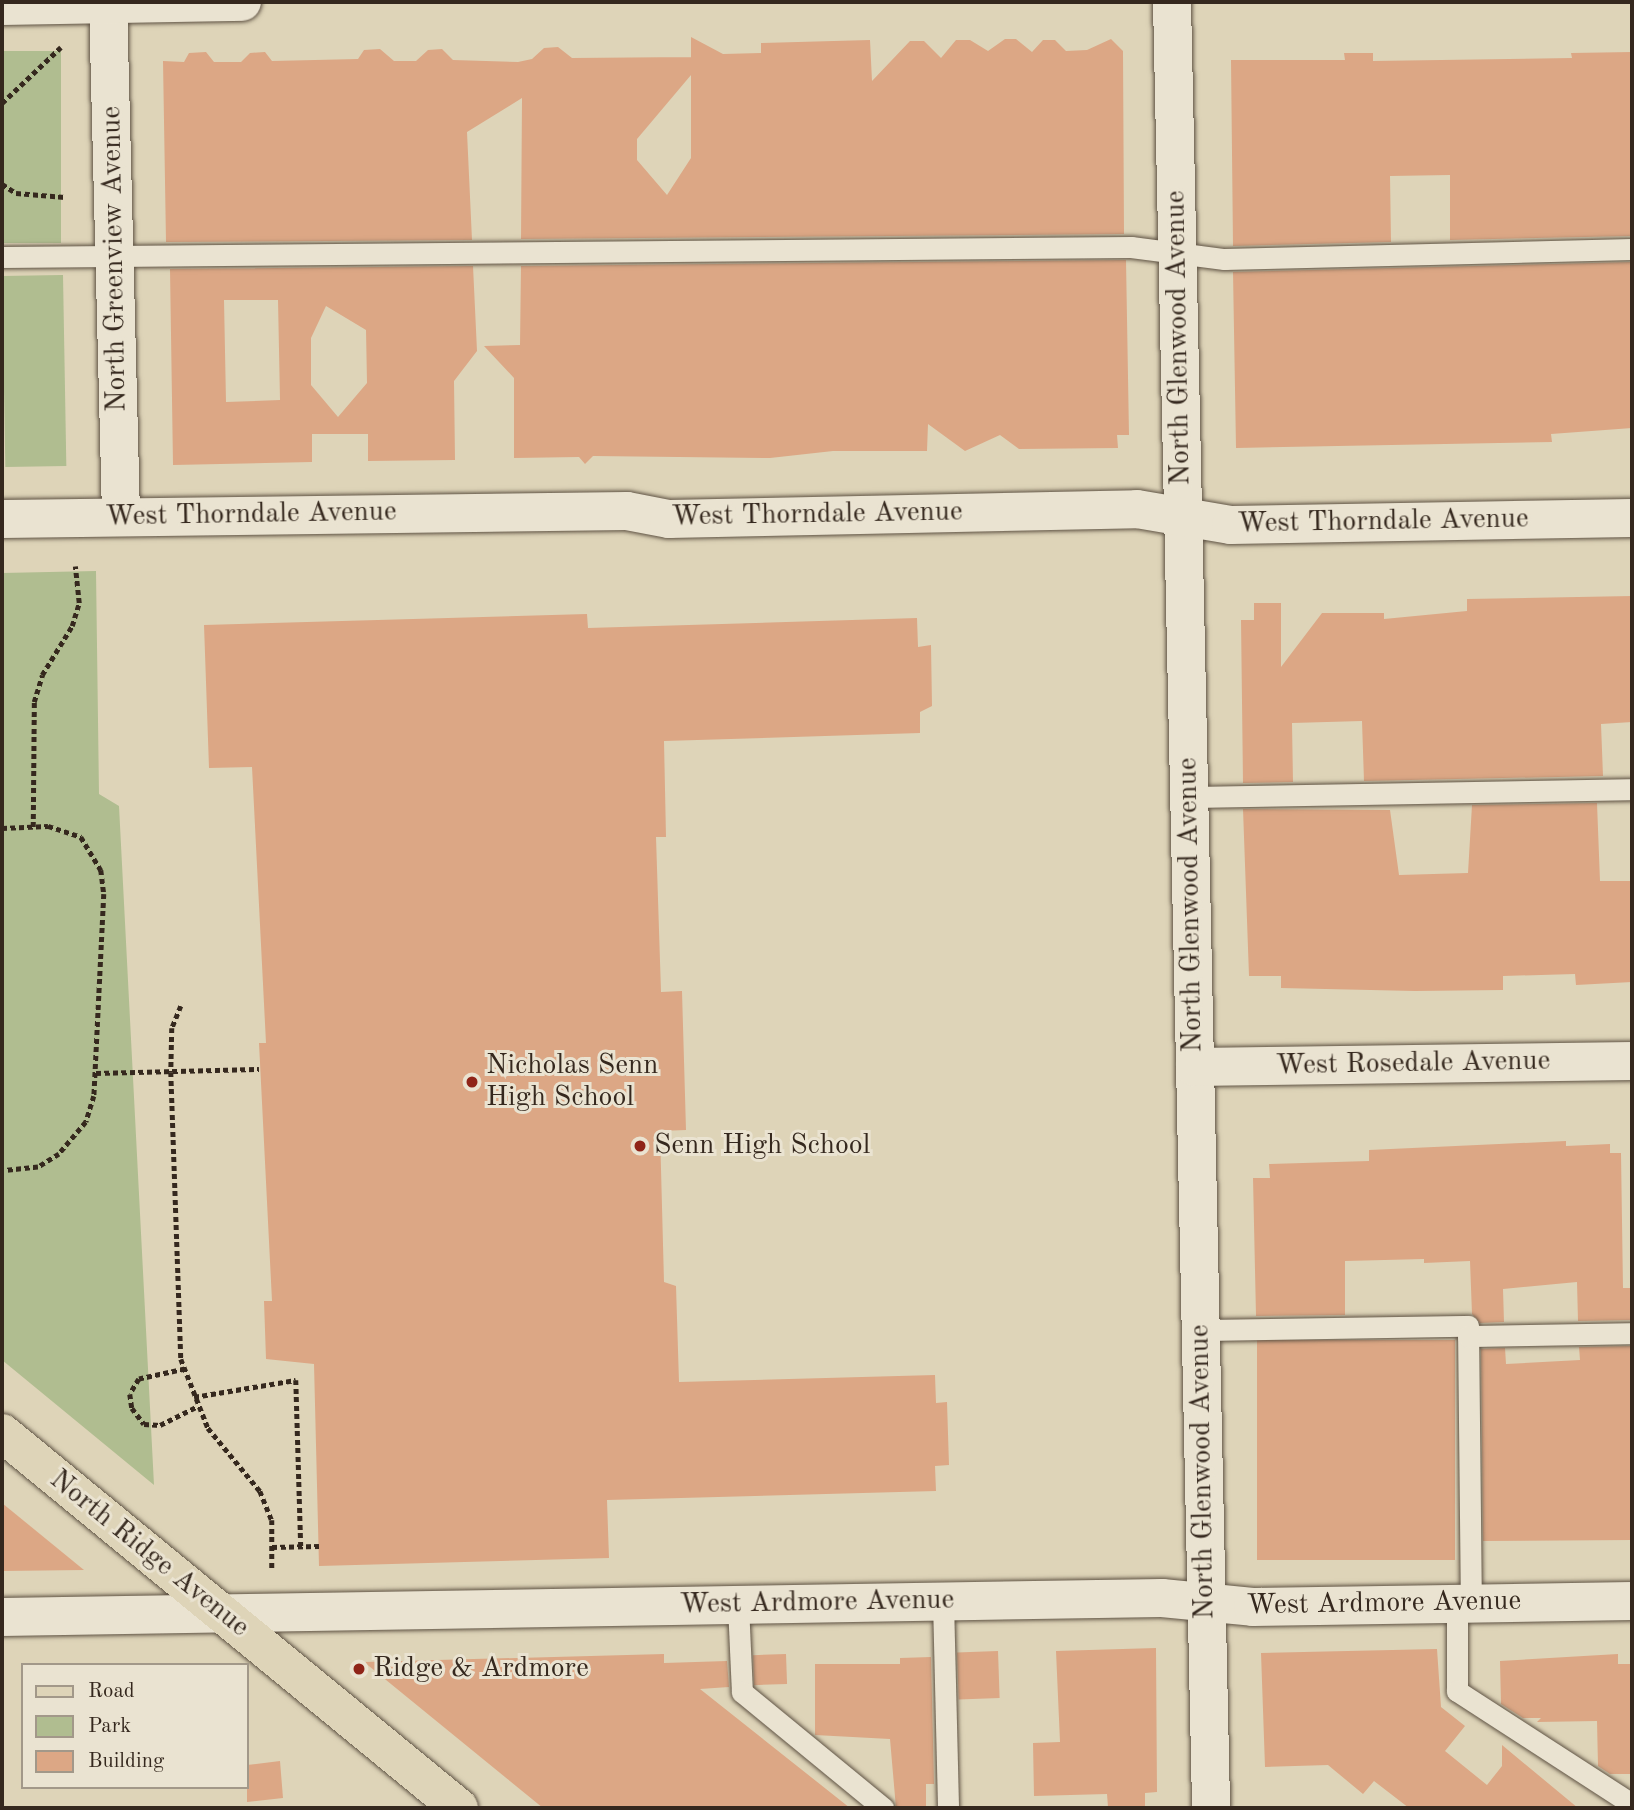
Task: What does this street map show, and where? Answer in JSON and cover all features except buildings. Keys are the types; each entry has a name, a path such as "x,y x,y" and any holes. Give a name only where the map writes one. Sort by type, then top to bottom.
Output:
{"main road":[{"name":"North Ridge Avenue","path":"2,1433 459,1808"}],"street":[{"path":"2,6 242,2"},
{"name":"North Glenwood Avenue","path":"1172,2 1211,1808"},
{"name":"North Greenview Avenue","path":"108,3 121,517"},
{"name":"West Thorndale Avenue","path":"2,519 627,511 669,519 1137,509 1183,519 1245,525 1632,518"},
{"name":"West Rosedale Avenue","path":"1195,1067 1632,1061"},
{"name":"West Ardmore Avenue","path":"2,1617 1162,1598 1206,1604 1632,1601"}],"lane":[{"path":"2,257 1117,247 1224,259 1632,249"},
{"path":"1189,797 1632,789"},
{"path":"1200,1330 1468,1326 1464,1604 1457,1691 1632,1804"},
{"path":"1468,1336 1632,1333"},
{"path":"943,1601 948,1808"},
{"path":"738,1605 742,1692 883,1808"}],"path":[{"path":"2,103 61,47"},
{"path":"2,184 16,193 65,197"},
{"path":"33,827 34,702 42,675 72,626 79,603 75,566"},
{"path":"2,828 69,830 81,837 101,870 96,1073 86,1122 75,1137 38,1167 2,1171"},
{"path":"181,1006 172,1028 171,1072 185,1369 208,1428 260,1491 272,1520 272,1570"},
{"path":"96,1073 259,1069"},
{"path":"185,1369 139,1379 130,1394 132,1408 144,1424 160,1425 198,1406"},
{"path":"194,1397 296,1380 300,1546"},
{"path":"272,1547 319,1546"}],"green space":[{"path":"2,51 61,51 61,243 2,243"},
{"path":"63,275 66,466 5,467 2,276"},
{"path":"96,571 99,794 119,806 154,1485 2,1360 2,573"}],"place":[{"name":"Nicholas Senn High School","path":"472,1082"},
{"name":"Senn High School","path":"640,1146"},
{"name":"Ridge & Ardmore","path":"359,1669"}]}
